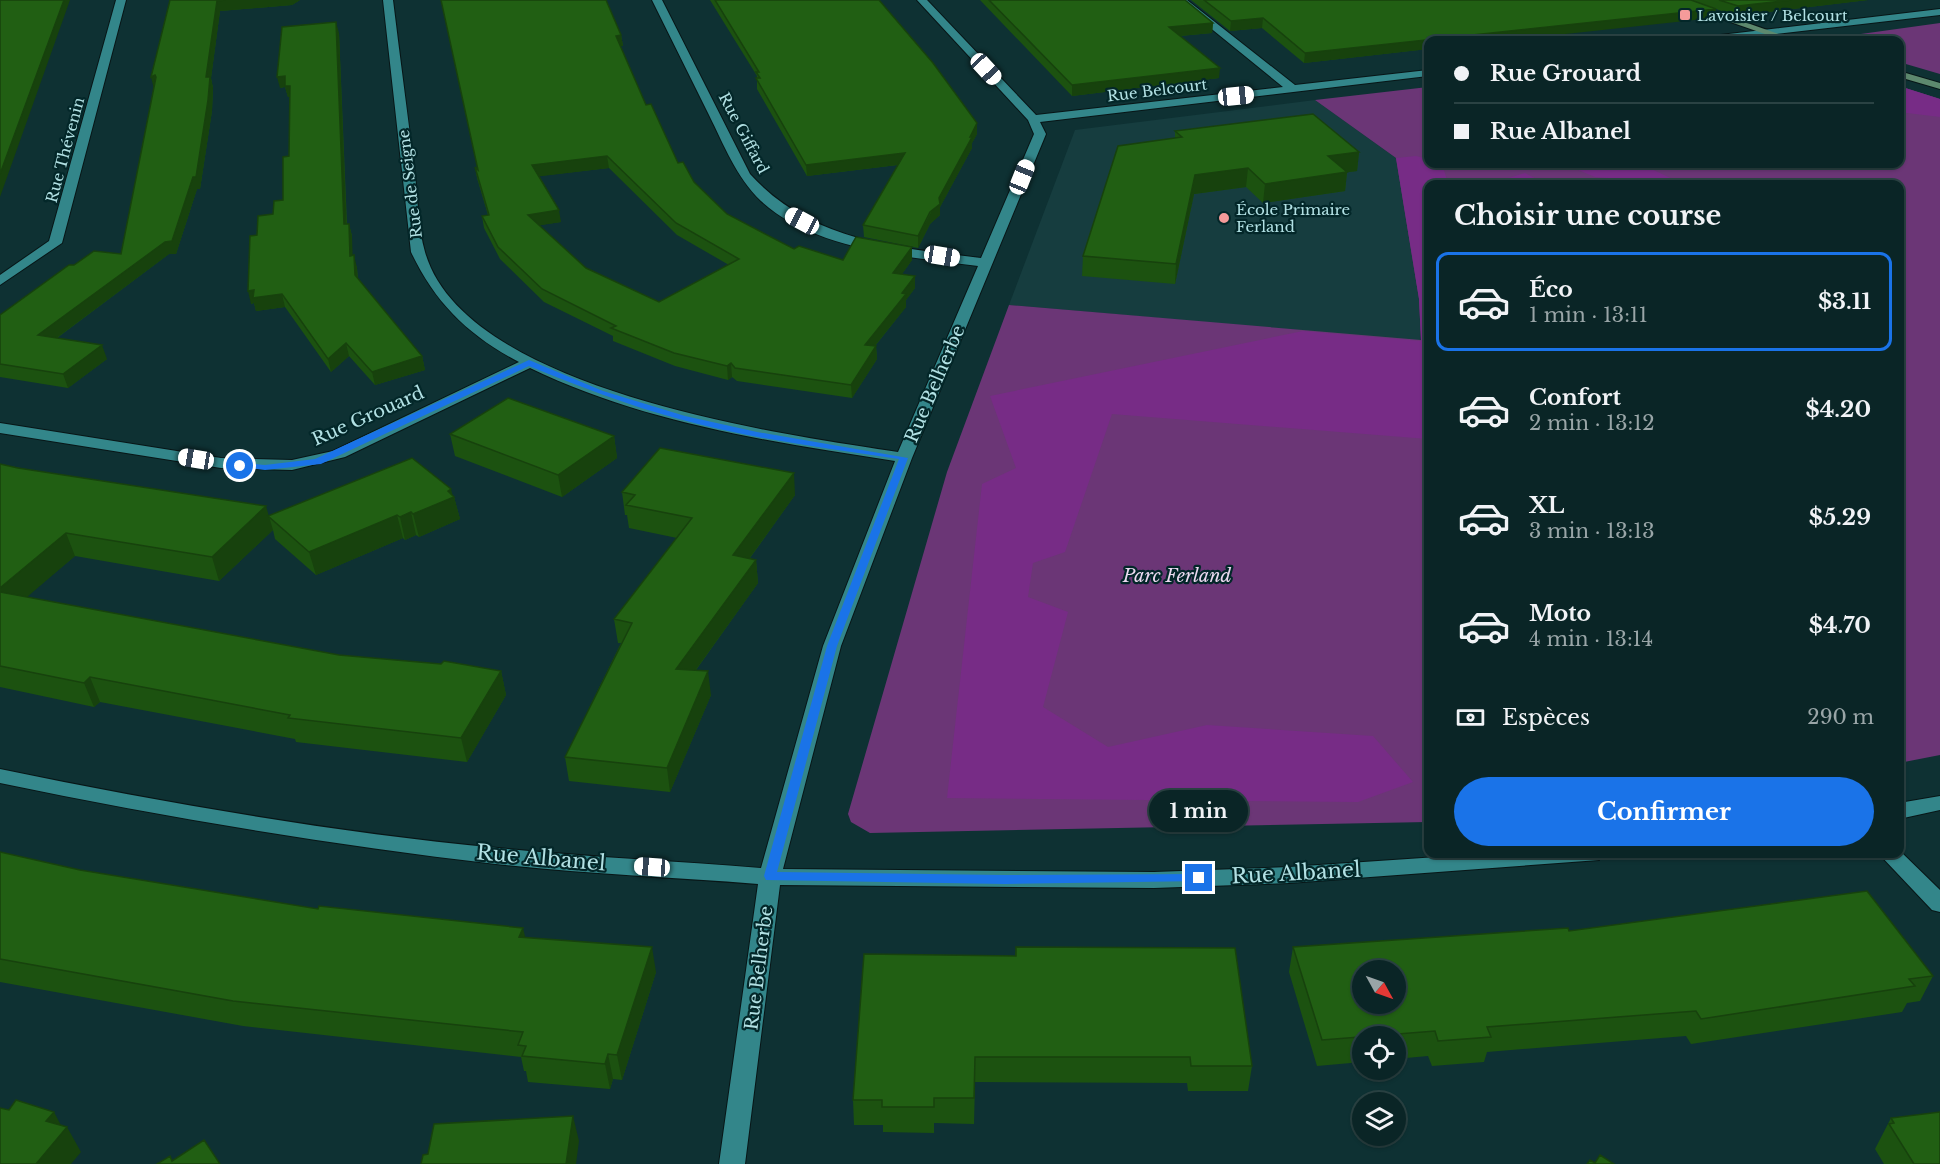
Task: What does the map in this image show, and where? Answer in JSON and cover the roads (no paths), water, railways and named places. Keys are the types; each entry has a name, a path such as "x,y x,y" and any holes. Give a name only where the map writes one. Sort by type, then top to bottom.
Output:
{"street":[{"name":"Rue Thévenin","path":"0,281 55,243 121,0"},
{"name":"Rue de Seigne","path":"388,0 418,252 436,286 452,307 500,345 529,363 600,392 683,418 757,434 904,458"},
{"name":"Rue Giffard","path":"657,0 745,175 756,191 768,201 802,221 848,239 908,253 987,263"},
{"path":"922,0 1033,119"},
{"path":"1182,1 1201,0"},
{"path":"1672,0 1777,36"},
{"path":"1182,1 1293,89"},
{"path":"1740,36 1940,12"},
{"name":"Rue Belcourt","path":"1033,119 1424,73"},
{"path":"1904,75 1940,86"},
{"name":"Rue Belherbe","path":"732,1164 770,876 832,646 904,458 1040,134 1033,119"},
{"name":"Rue Grouard","path":"0,428 240,466 292,466 317,462 339,454 529,363"},
{"name":"Rue Albanel","path":"0,776 138,804 314,833 498,856 770,876 1154,880 1289,875 1533,858"},
{"path":"1904,810 1940,803"},
{"path":"1894,858 1940,904"}],"place":[{"name":"Lavoisier / Belcourt","path":"1685,15"},
{"name":"École Primaire Ferland","path":"1224,218"}],"park label":[{"name":"Parc Ferland","path":"1177,576"}]}
